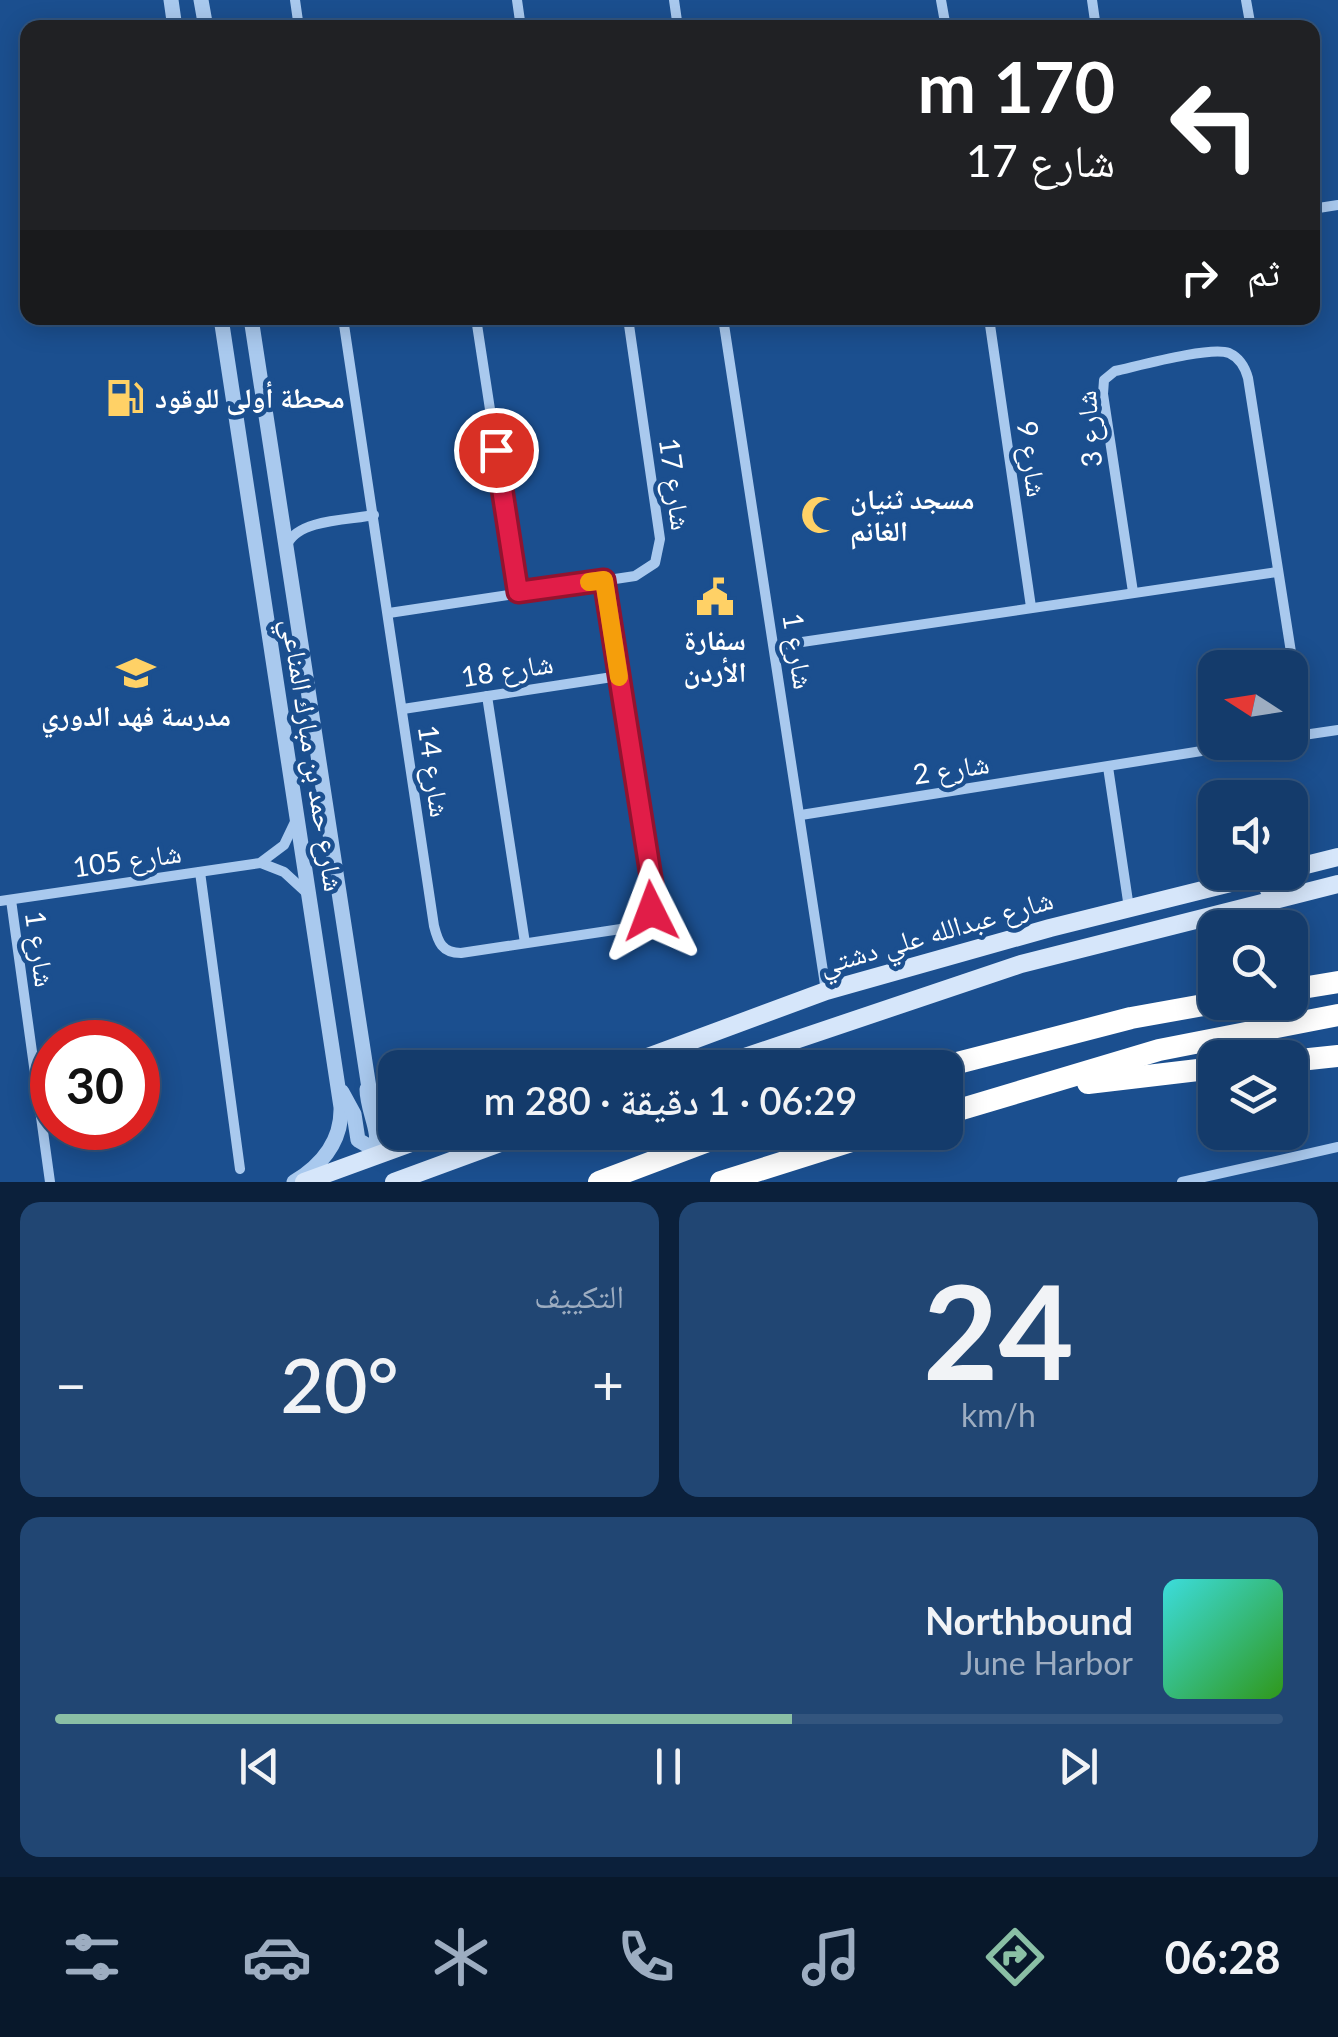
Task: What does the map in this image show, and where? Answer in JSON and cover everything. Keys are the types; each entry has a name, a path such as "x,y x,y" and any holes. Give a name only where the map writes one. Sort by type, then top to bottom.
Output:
{"highway":[{"path":"1308,987 1338,982"},
{"path":"963,1062 1131,1018 1198,1006"},
{"path":"963,1109 1159,1050 1338,1014"},
{"path":"1308,1058 1338,1056"},
{"path":"1030,1091 1198,1070"},
{"path":"600,1182 684,1150"},
{"path":"720,1182 822,1150"}],"main road":[{"path":"1308,864 1338,857"},
{"name":"شارع عبدالله علي دشتي","path":"762,1050 1021,964 1338,884"},
{"name":"شارع عبدالله علي دشتي","path":"668,1050 826,991 1202,890"},
{"path":"1128,937 1168,915 1267,890"},
{"path":"851,1018 896,991 987,963 992,952 985,946"},
{"path":"690,1050 716,1041 745,1022"},
{"path":"304,1182 392,1150"},
{"path":"394,1182 477,1150"}],"street":[{"name":"شارع حمد بن مبارك المناعي","path":"222,325 338,1086 341,1122 335,1141 318,1165 294,1182"},
{"name":"شارع حمد بن مبارك المناعي","path":"252,325 366,1070 378,1105"},
{"name":"شارع 14","path":"344,325 434,926 440,944 456,953 636,926 649,916 653,890 604,580"},
{"path":"477,325 518,592"},
{"name":"شارع 17","path":"389,612 604,580 642,573 655,564 661,548 629,325"},
{"name":"شارع 1","path":"724,325 826,991"},
{"name":"شارع 9","path":"990,325 1031,607"},
{"name":"شارع 3","path":"1133,592 1104,380 1115,371 1207,352 1228,353 1246,369 1290,650"},
{"path":"280,512 290,523 303,528"},
{"path":"287,549 291,536 303,528 374,515"},
{"path":"775,646 1277,572"},
{"name":"شارع 18","path":"403,709 619,676"},
{"path":"487,696 525,943"},
{"path":"1308,734 1338,730"},
{"name":"شارع 2","path":"801,815 1198,752"},
{"path":"1108,768 1129,908"},
{"path":"296,817 284,844 260,863 292,877 309,896"},
{"name":"شارع 105","path":"5,901 260,863"},
{"path":"200,872 240,1169"},
{"name":"شارع 1","path":"5,901 50,1182"},
{"path":"338,1086 353,1110 359,1142 366,1147 374,1146 378,1136 367,1108 366,1070"},
{"path":"1182,1182 1338,1147"}],"slow traffic":[{"path":"589,582 604,580 619,677"}],"place":[{"name":"محطة أولى للوقود","path":"125,398"},
{"name":"مسجد ثنيان الغانم","path":"820,515"},
{"name":"سفارة الأردن","path":"715,597"},
{"name":"مدرسة فهد الدوري","path":"136,673"}],"route":[{"path":"496,450 518,592 604,580 653,890 651,911"}]}
